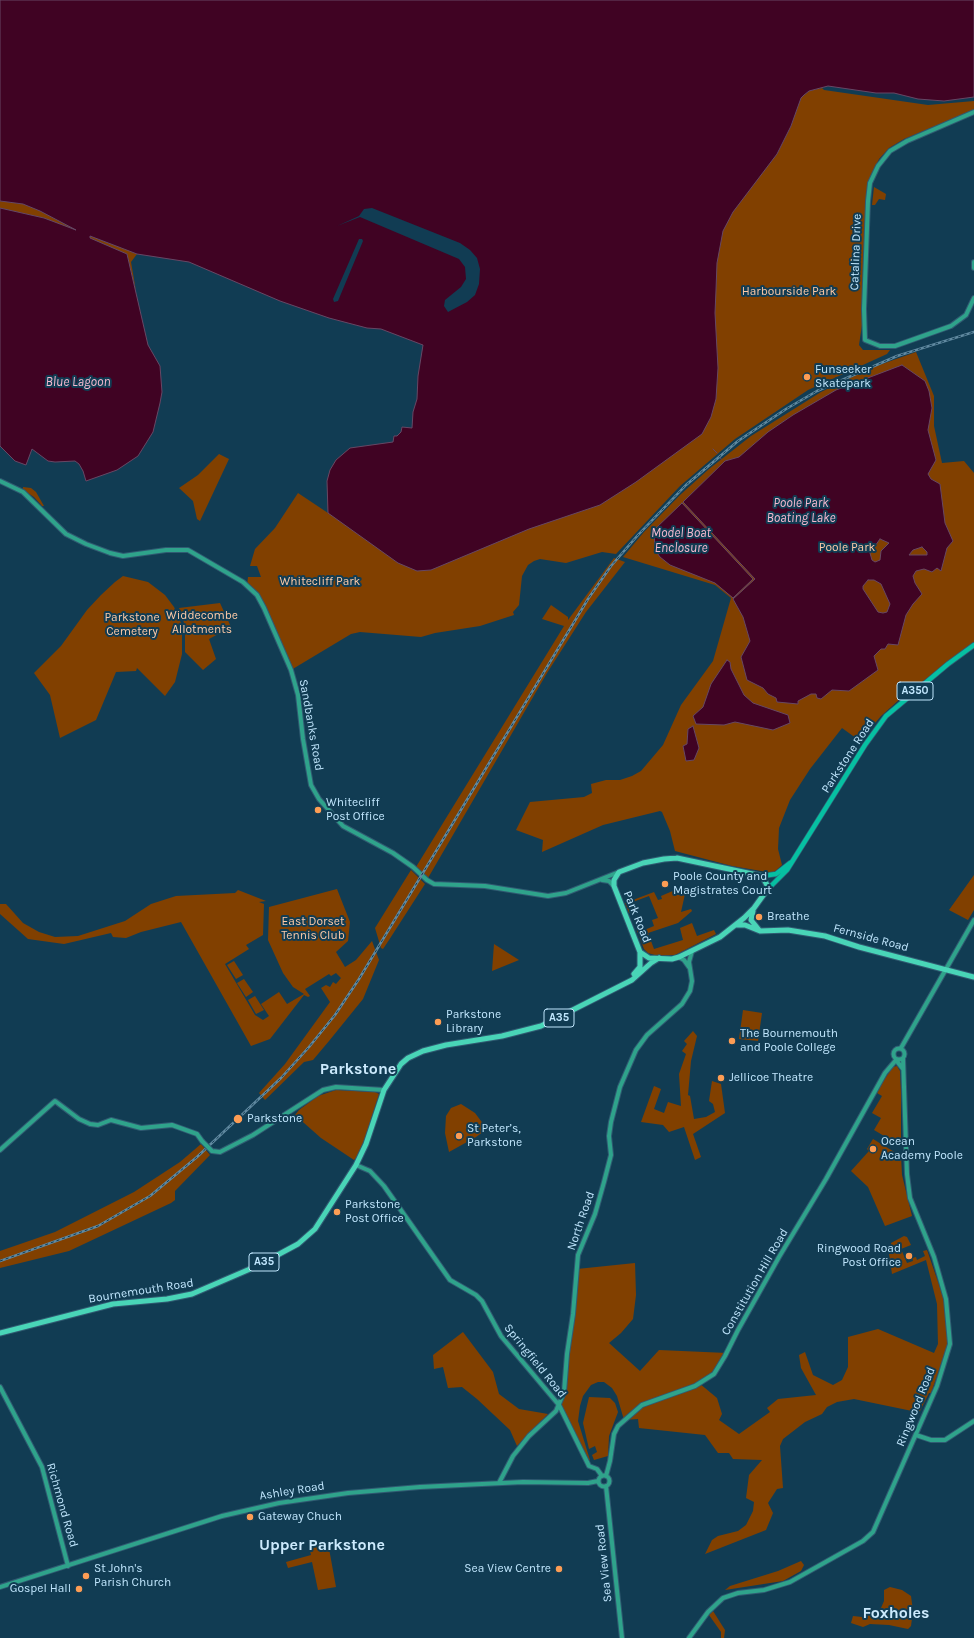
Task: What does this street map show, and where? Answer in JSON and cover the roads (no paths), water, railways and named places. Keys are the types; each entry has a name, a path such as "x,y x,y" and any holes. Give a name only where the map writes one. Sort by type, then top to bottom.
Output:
{"highway":[{"name":"Sandbanks Road","path":"620,872 653,860 677,858 764,878"},
{"name":"Park Road","path":"620,872 615,877 614,886 640,952 649,958 659,958"},
{"path":"764,878 767,890"},
{"name":"Parkstone Road","path":"659,958 678,957 720,937 736,925 754,908 767,890"},
{"path":"754,908 752,920 760,931"},
{"name":"Fernside Road","path":"736,925 745,925 760,931 788,930 825,936 859,947 974,977"},
{"name":"A35","path":"629,981 640,967 640,952"},
{"name":"A35","path":"356,1165 366,1144 384,1090 401,1064 414,1055 446,1045 502,1036 541,1026 629,981 659,958"},
{"name":"Bournemouth Road","path":"0,1333 109,1304 167,1299 192,1294 242,1273 298,1244 310,1234 332,1204 356,1165"}],"main road":[{"name":"Parkstone Road","path":"767,890 785,873 791,861 870,736 886,716 942,669 974,645"},
{"name":"Parkstone Road","path":"764,878 776,874 791,861"}],"street":[{"name":"Catalina Drive","path":"974,112 907,141 890,151 878,166 870,183 868,201 864,309 865,340 880,346 895,346 947,328 964,317 970,309 974,298"},
{"path":"974,262 974,268"},
{"name":"Sandbanks Road","path":"0,481 24,492 66,534 81,541 117,555 166,550 188,550 243,582 254,592 264,608 291,670 298,696 303,739 312,785 319,799 343,826 393,853 434,884 485,886 548,896 566,893 620,872"},
{"path":"598,881 609,881 614,886"},
{"path":"901,1048 974,920"},
{"name":"North Road","path":"498,1483 513,1456 529,1436 548,1420 559,1405 564,1392 578,1255 595,1214 611,1155 609,1136 620,1087 636,1050 647,1035 682,1004 690,991 692,980 689,962 692,951"},
{"path":"678,957 684,960 690,970"},
{"name":"Ringwood Road","path":"689,1638 708,1612 723,1598 738,1593 764,1590 782,1585 812,1571 868,1537 877,1527 937,1386 950,1344 946,1299 942,1279 910,1198 907,1164 903,1058 904,1050 901,1048"},
{"name":"Constitution Hill Road","path":"604,1476 610,1461 614,1434 618,1426 642,1405 695,1386 714,1374 779,1257 826,1179 880,1082 896,1060 895,1051 901,1048"},
{"path":"896,1060 901,1060 903,1058"},
{"path":"896,1060 904,1070"},
{"path":"0,1150 55,1101 84,1122 94,1125 114,1121 138,1127 165,1124 178,1126 197,1134 212,1151 220,1152 253,1135 323,1090 336,1087 384,1090"},
{"name":"Springfield Road","path":"356,1165 370,1171 384,1186 450,1280 476,1295 482,1301 501,1336 559,1405 589,1466 597,1469 604,1476"},
{"name":"Richmond Road","path":"0,1387 42,1467 68,1566"},
{"path":"916,1435 931,1440 945,1440 974,1421"},
{"path":"604,1476 598,1481 601,1486 606,1486"},
{"name":"Sea View Road","path":"604,1476 609,1480 606,1486 622,1638"},
{"name":"Ashley Road","path":"0,1587 222,1516 270,1504 370,1491 498,1483 588,1483 598,1481"}],"water":[{"name":"Blue Lagoon","path":"0,0 974,0 974,97 944,101 918,99 894,93 876,93 828,86 809,91 804,95 801,98 791,126 777,154 733,212 723,231 717,263 715,313 718,368 716,399 711,417 702,434 636,482 600,505 529,529 431,570 417,571 398,563 328,513 327,481 330,470 336,460 350,448 393,442 394,436 397,436 401,432 402,427 412,428 423,345 381,329 367,328 329,318 280,301 189,262 137,254 90,236 90,238 127,254 148,345 160,366 162,392 153,432 138,456 117,470 86,481 83,471 79,464 75,461 48,461 32,449 26,465 15,461 0,446 0,208 44,218 76,230 40,211 23,204 0,201"},
{"name":"Poole Park Boating Lake","path":"902,365 925,381 929,391 932,408 928,430 936,460 928,474 931,479 940,484 945,523 953,541 947,548 941,571 937,568 932,572 924,569 916,571 913,576 915,583 922,594 906,615 898,645 888,644 885,649 881,649 874,656 878,670 849,691 832,690 821,699 817,698 816,694 811,694 798,701 798,704 777,702 776,698 768,694 763,688 747,680 741,657 750,641 743,617 733,599 755,579 683,502 725,461 739,457 768,432 793,415 836,390","holes":["880,539 889,543 881,551 880,560 875,562 872,560 870,553","922,547 927,552 927,555 909,555 913,550","868,580 874,580 881,584 890,604 887,612 878,612 863,589 863,586"]},
{"name":"Model Boat Enclosure","path":"682,503 753,579 733,598 715,583 670,565 660,557 655,550 654,530"},
{"path":"727,660 730,662 731,669 744,695 753,703 788,715 790,723 773,730 735,722 724,725 696,724 693,716 703,707 711,684"},
{"path":"693,726 699,748 694,760 686,761 683,746 687,744 688,729"}],"waterway":[{"path":"713,449 717,453"}],"railway":[{"path":"0,1261 98,1226 150,1196 197,1157 281,1078 309,1047 335,1015 359,979 588,599 611,566 638,535 686,485 738,441 786,409 817,391 897,356 974,332"}],"place":[{"name":"Funseeker Skatepark","path":"807,377"},
{"name":"Whitecliff Post Office","path":"318,810"},
{"name":"Poole County and Magistrates Court","path":"665,884"},
{"name":"Breathe","path":"759,917"},
{"name":"Parkstone Library","path":"438,1022"},
{"name":"The Bournemouth and Poole College","path":"732,1041"},
{"name":"Jellicoe Theatre","path":"721,1078"},
{"name":"Parkstone","path":"238,1119"},
{"name":"St Peter’s, Parkstone","path":"459,1136"},
{"name":"Ocean Academy Poole","path":"873,1149"},
{"name":"Parkstone Post Office","path":"337,1212"},
{"name":"Ringwood Road Post Office","path":"909,1256"},
{"name":"Gateway Chuch","path":"250,1517"},
{"name":"Sea View Centre","path":"559,1569"},
{"name":"St John's Parish Church","path":"86,1576"},
{"name":"Gospel Hall","path":"79,1589"}],"district":[{"name":"Parkstone","path":"358,1069"},
{"name":"Upper Parkstone","path":"322,1545"},
{"name":"Foxholes","path":"896,1613"}],"park label":[{"name":"Harbourside Park","path":"789,292"},
{"name":"Poole Park","path":"847,548"},
{"name":"Whitecliff Park","path":"320,582"},
{"name":"Widdecombe Allotments","path":"202,623"},
{"name":"Parkstone Cemetery","path":"132,625"},
{"name":"East Dorset Tennis Club","path":"313,929"}]}
